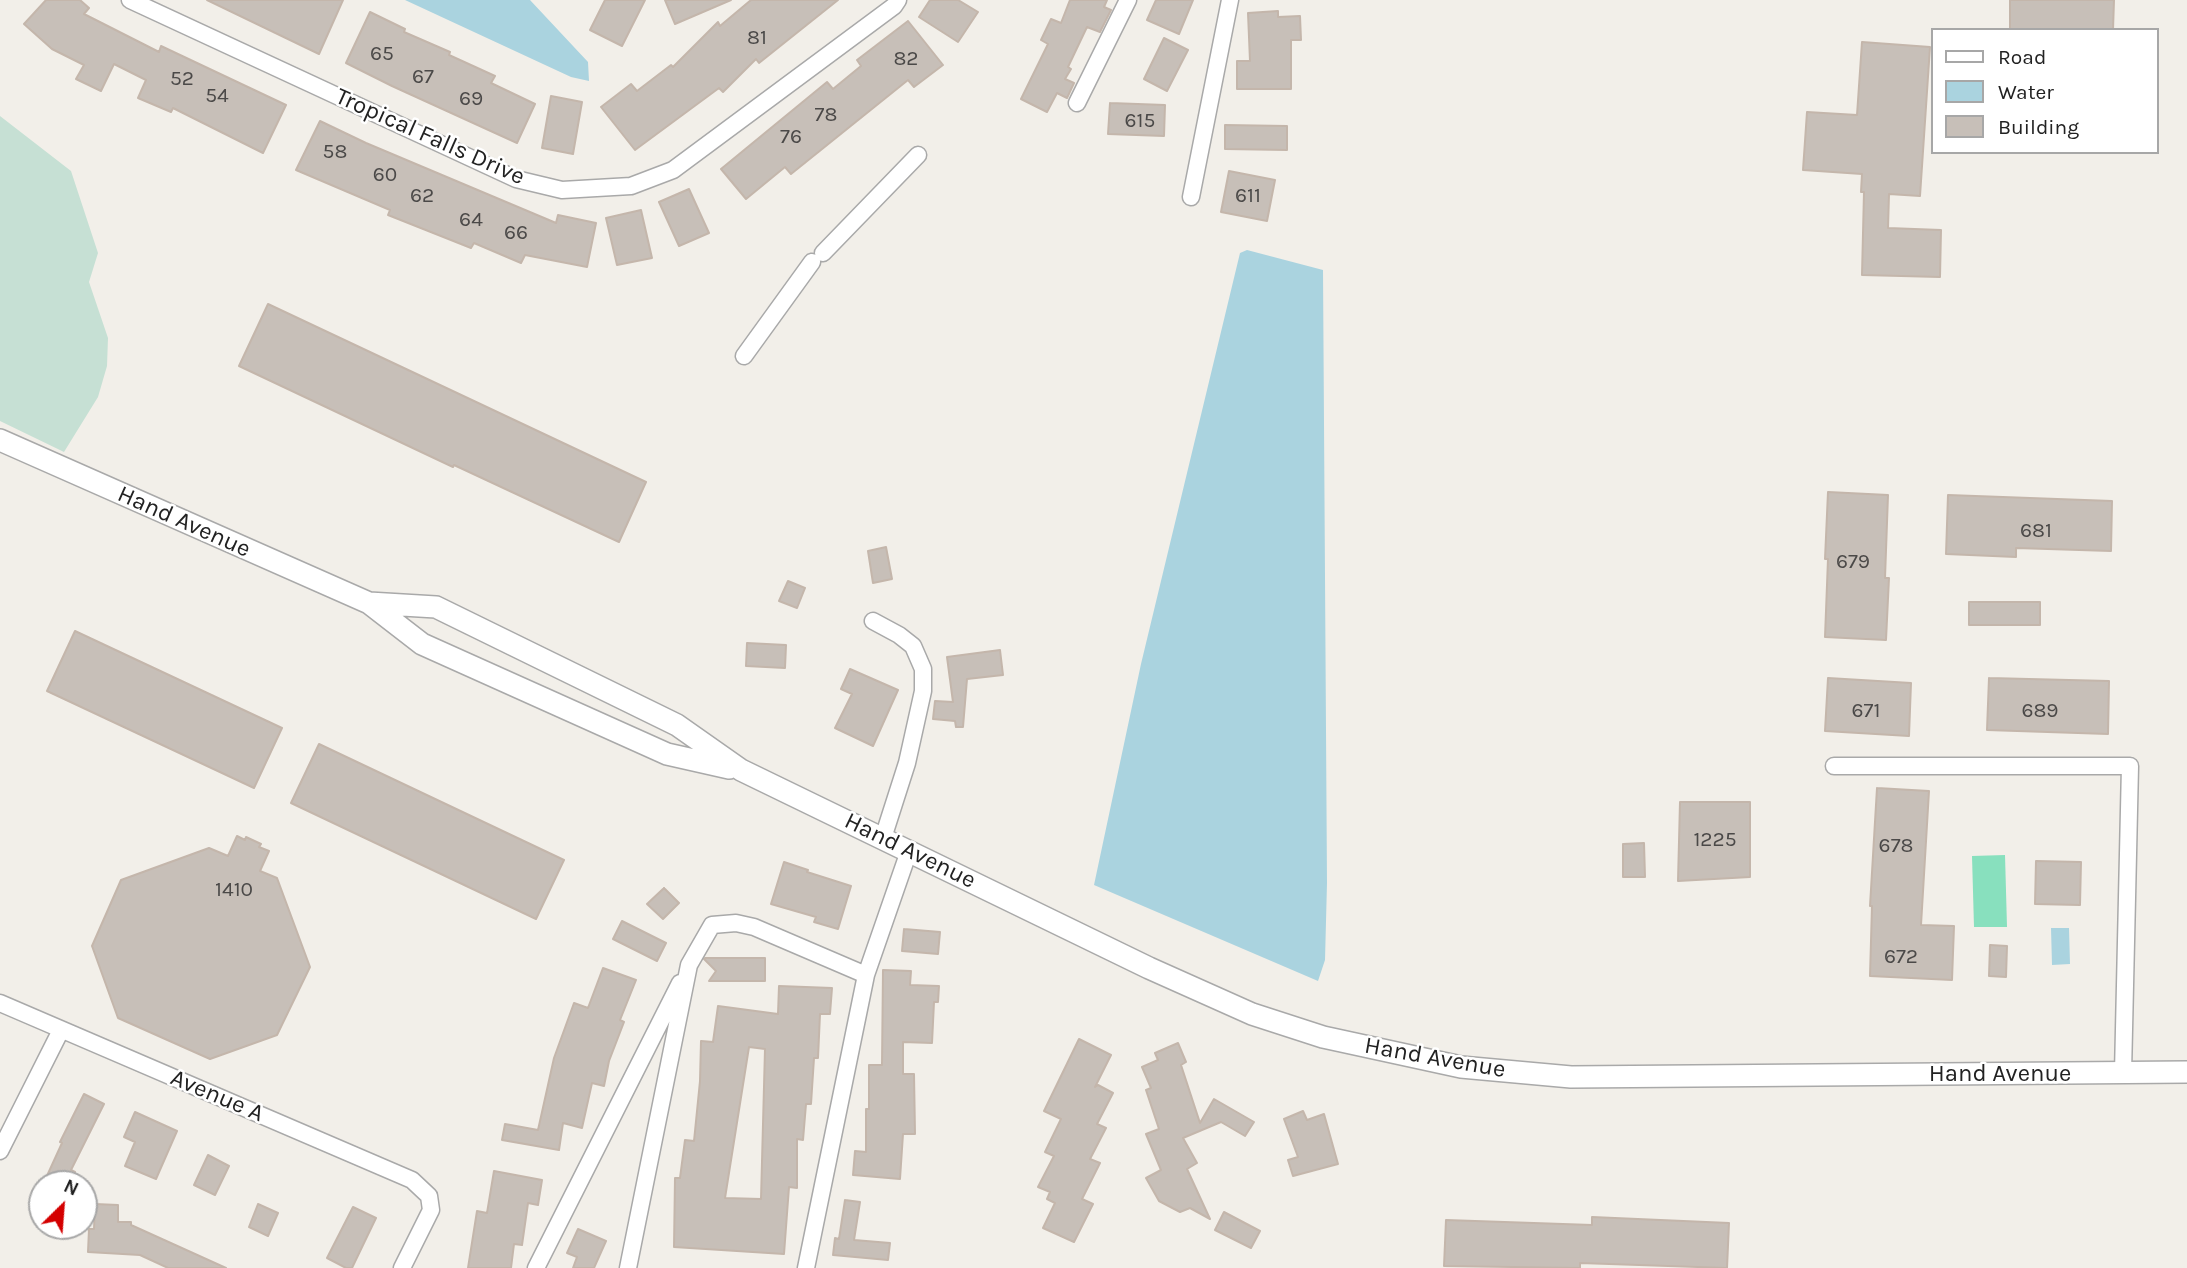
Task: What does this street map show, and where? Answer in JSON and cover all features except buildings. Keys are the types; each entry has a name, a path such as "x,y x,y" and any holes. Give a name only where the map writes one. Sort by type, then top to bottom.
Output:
{"street":[{"name":"Tropical Falls Drive","path":"130,0 516,179 562,190 631,186 673,170 894,6 898,0"},
{"path":"1077,103 1128,0"},
{"path":"1191,197 1230,0"},
{"path":"744,356 818,257 918,155"},
{"name":"Hand Avenue","path":"0,440 369,603 422,644 667,754 741,770"},
{"name":"Hand Avenue","path":"369,603 436,607 677,726 741,770 1149,968 1252,1014 1323,1037 1461,1067 1571,1077 2187,1072"},
{"path":"873,621 914,646 923,669 923,691 907,763 883,838"},
{"path":"1834,766 2130,766 2123,1073"},
{"path":"806,1268 866,975 909,850"},
{"path":"536,1268 689,965 712,925 736,923 754,927 866,975"},
{"path":"628,1268 689,965"},
{"name":"Avenue A","path":"0,1003 412,1180 429,1196 431,1210 402,1268"},
{"path":"0,1152 61,1030"}],"green space":[{"path":"0,116 71,171 98,253 89,282 108,338 107,366 98,397 64,452 0,421"},
{"path":"2005,855 2007,927 1974,927 1972,856"}],"water":[{"path":"405,0 530,0 588,62 589,81 571,77"},
{"path":"1247,250 1323,270 1327,883 1325,960 1318,981 1094,885 1141,664 1240,253"},
{"path":"2051,928 2069,928 2070,964 2052,965"}]}
